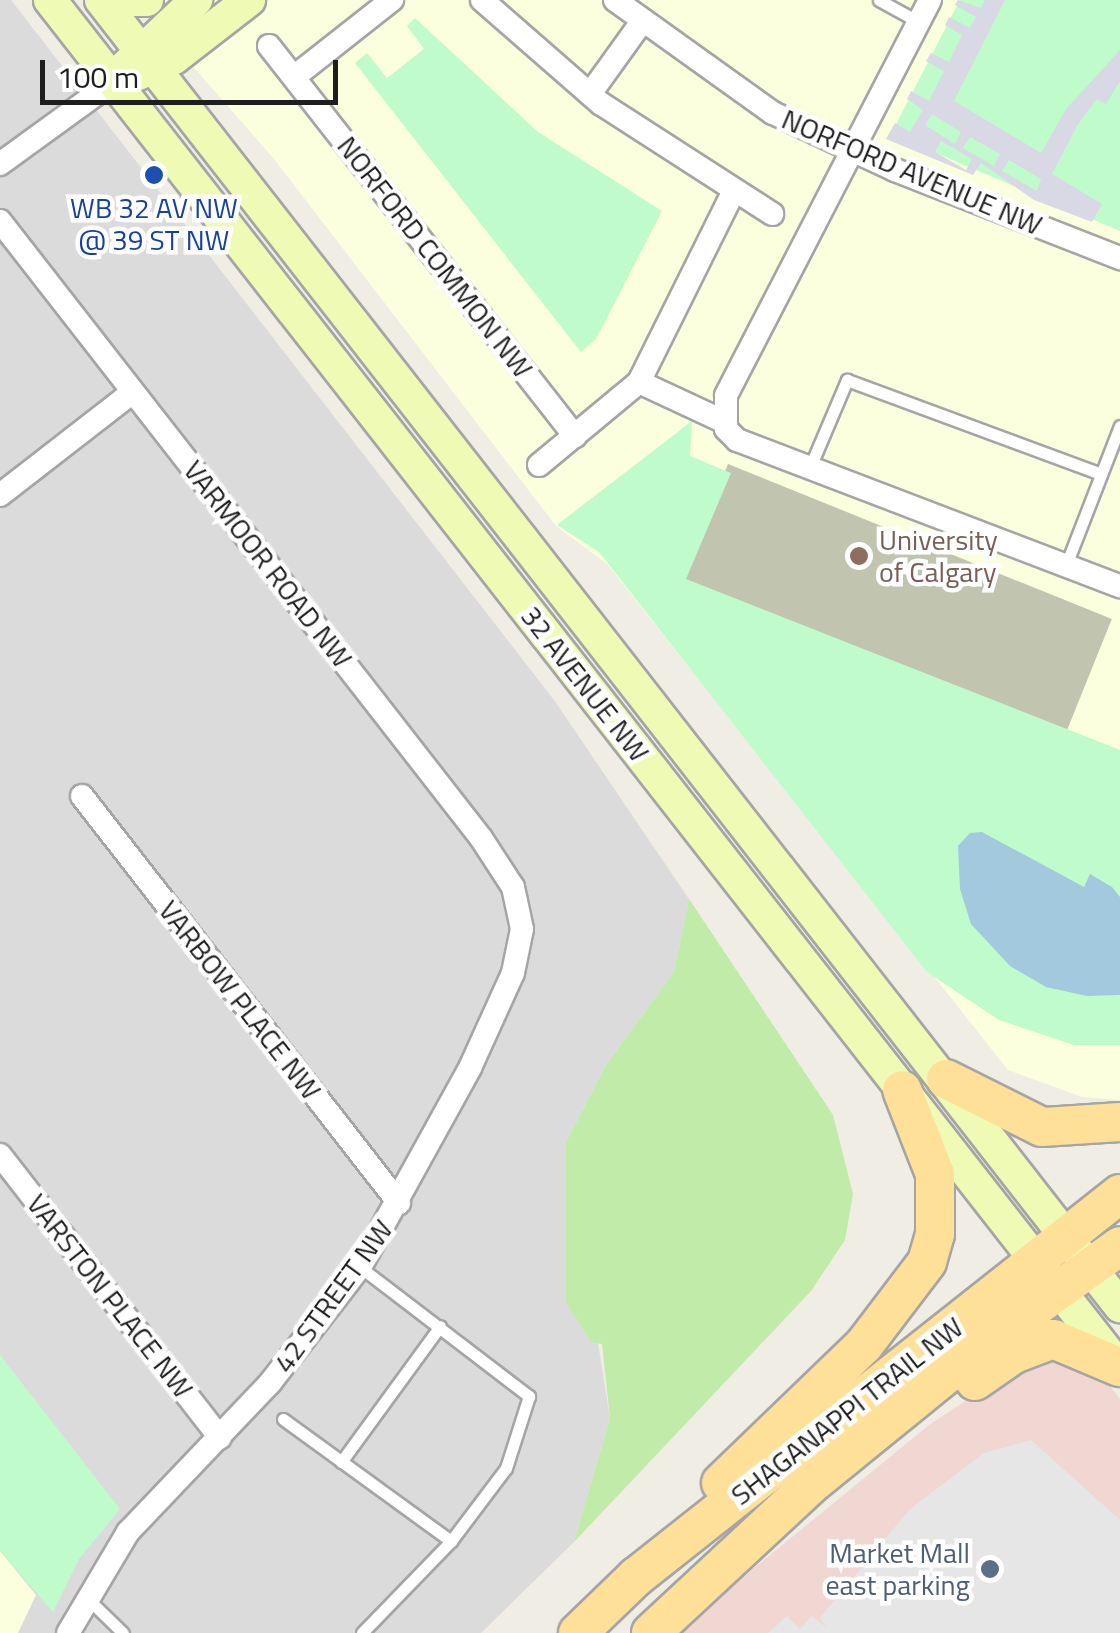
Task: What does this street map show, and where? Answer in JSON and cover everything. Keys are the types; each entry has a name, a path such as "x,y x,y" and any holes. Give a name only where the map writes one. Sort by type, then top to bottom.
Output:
{"main road":[{"name":"32 AVENUE NW","path":"50,0 1120,1368"},
{"name":"32 AVENUE NW","path":"101,0 946,1080 1093,1250 1120,1306"},
{"path":"132,0 147,0"},
{"path":"146,60 196,0"},
{"path":"113,82 248,0"},
{"path":"946,1080 1042,1127 1120,1122"},
{"path":"636,1577 646,1555 864,1345 927,1262 935,1234 935,1174 902,1090"},
{"name":"SHAGANAPPI TRAIL NW","path":"578,1633 636,1577 1047,1275 1093,1250 1120,1194"},
{"name":"SHAGANAPPI TRAIL NW","path":"650,1633 1047,1275"},
{"path":"722,1568 757,1559 1014,1354 1053,1340 1120,1368"}],"street":[{"path":"294,77 392,0"},
{"path":"482,0 590,94 772,214"},
{"name":"NORFORD AVENUE NW","path":"615,0 773,112 853,151 1120,258"},
{"path":"723,421 726,396 930,0"},
{"path":"590,94 641,22"},
{"name":"NORFORD COMMON NW","path":"269,46 576,436"},
{"path":"0,164 113,82"},
{"path":"539,465 639,382 734,191"},
{"name":"VARMOOR ROAD NW","path":"0,221 481,838 513,887 521,914"},
{"path":"639,382 723,421 737,440 1120,586"},
{"path":"0,496 134,392"},
{"name":"VARBOW PLACE NW","path":"82,796 398,1203"},
{"name":"42 STREET NW","path":"68,1633 85,1596 128,1532 220,1438 360,1267 398,1203 513,973 521,914"},
{"name":"VARSTON PLACE NW","path":"0,1155 220,1438"}],"lane":[{"path":"879,0 919,22"},
{"path":"810,468 847,380 1101,474"},
{"path":"1066,565 1120,426"},
{"path":"360,1267 529,1396 506,1468 451,1542 362,1633"},
{"path":"341,1462 440,1326"},
{"path":"282,1419 451,1542"},
{"path":"85,1596 124,1633"}],"shaded area":[{"path":"0,0 11,0 554,700 689,899 674,972 606,1065 566,1142 610,1418 574,1542 481,1633 0,1633"},
{"name":"University of Calgary","path":"135,0 1120,0 1120,1100 1082,1097 1008,1070 607,564 556,526 274,159"},
{"path":"958,0 981,8 985,0 1005,0 954,101 1041,153 1066,109 1120,50 1120,81 1106,104 1097,99 1078,124 1052,174 1102,204 1092,222 1034,200 981,163 973,175 886,139 895,123 910,132 923,110 907,99 911,91 929,101 944,71 926,61 931,53 949,62 962,35 945,25 949,17 970,28 976,17 955,5","holes":["932,114 961,132 955,144 925,125","970,137 1000,154 994,166 963,148","941,141 972,159 966,170 935,152","1009,160 1041,179 1037,191 1002,171"]},
{"path":"728,464 1112,619 1066,733 682,578"},
{"path":"1036,1354 1095,1366 1120,1399 1120,1633 675,1633 929,1425"},
{"name":"Market Mall east parking","path":"1031,1440 1120,1520 1120,1633 768,1633 787,1616 800,1629 812,1616 827,1628 820,1618 910,1509 984,1453"},
{"path":"0,1551 36,1595 18,1633 0,1633"}],"green space":[{"path":"960,0 1120,0 1120,231 891,134"},
{"path":"415,18 538,132 662,211 596,339 581,352 355,63 367,53 387,78 424,49 407,26"},
{"path":"692,421 690,456 731,473 686,579 1120,750 1120,1045 1074,1045 999,1020 927,972 599,552 557,525"},
{"path":"689,899 833,1115 853,1194 845,1240 811,1291 574,1542 610,1418 602,1344 591,1342 566,1302 566,1142 606,1065 674,972"},
{"path":"0,1355 120,1509 79,1559 53,1612 0,1551"}],"water":[{"path":"982,832 1084,887 1090,874 1112,887 1120,897 1120,995 1087,996 1046,987 1010,966 971,924 960,889 958,846 970,833"}],"place":[{"name":"WB 32 AV NW @ 39 ST NW","path":"154,175"},
{"name":"University of Calgary","path":"859,556"},
{"name":"Market Mall east parking","path":"990,1569"}]}
